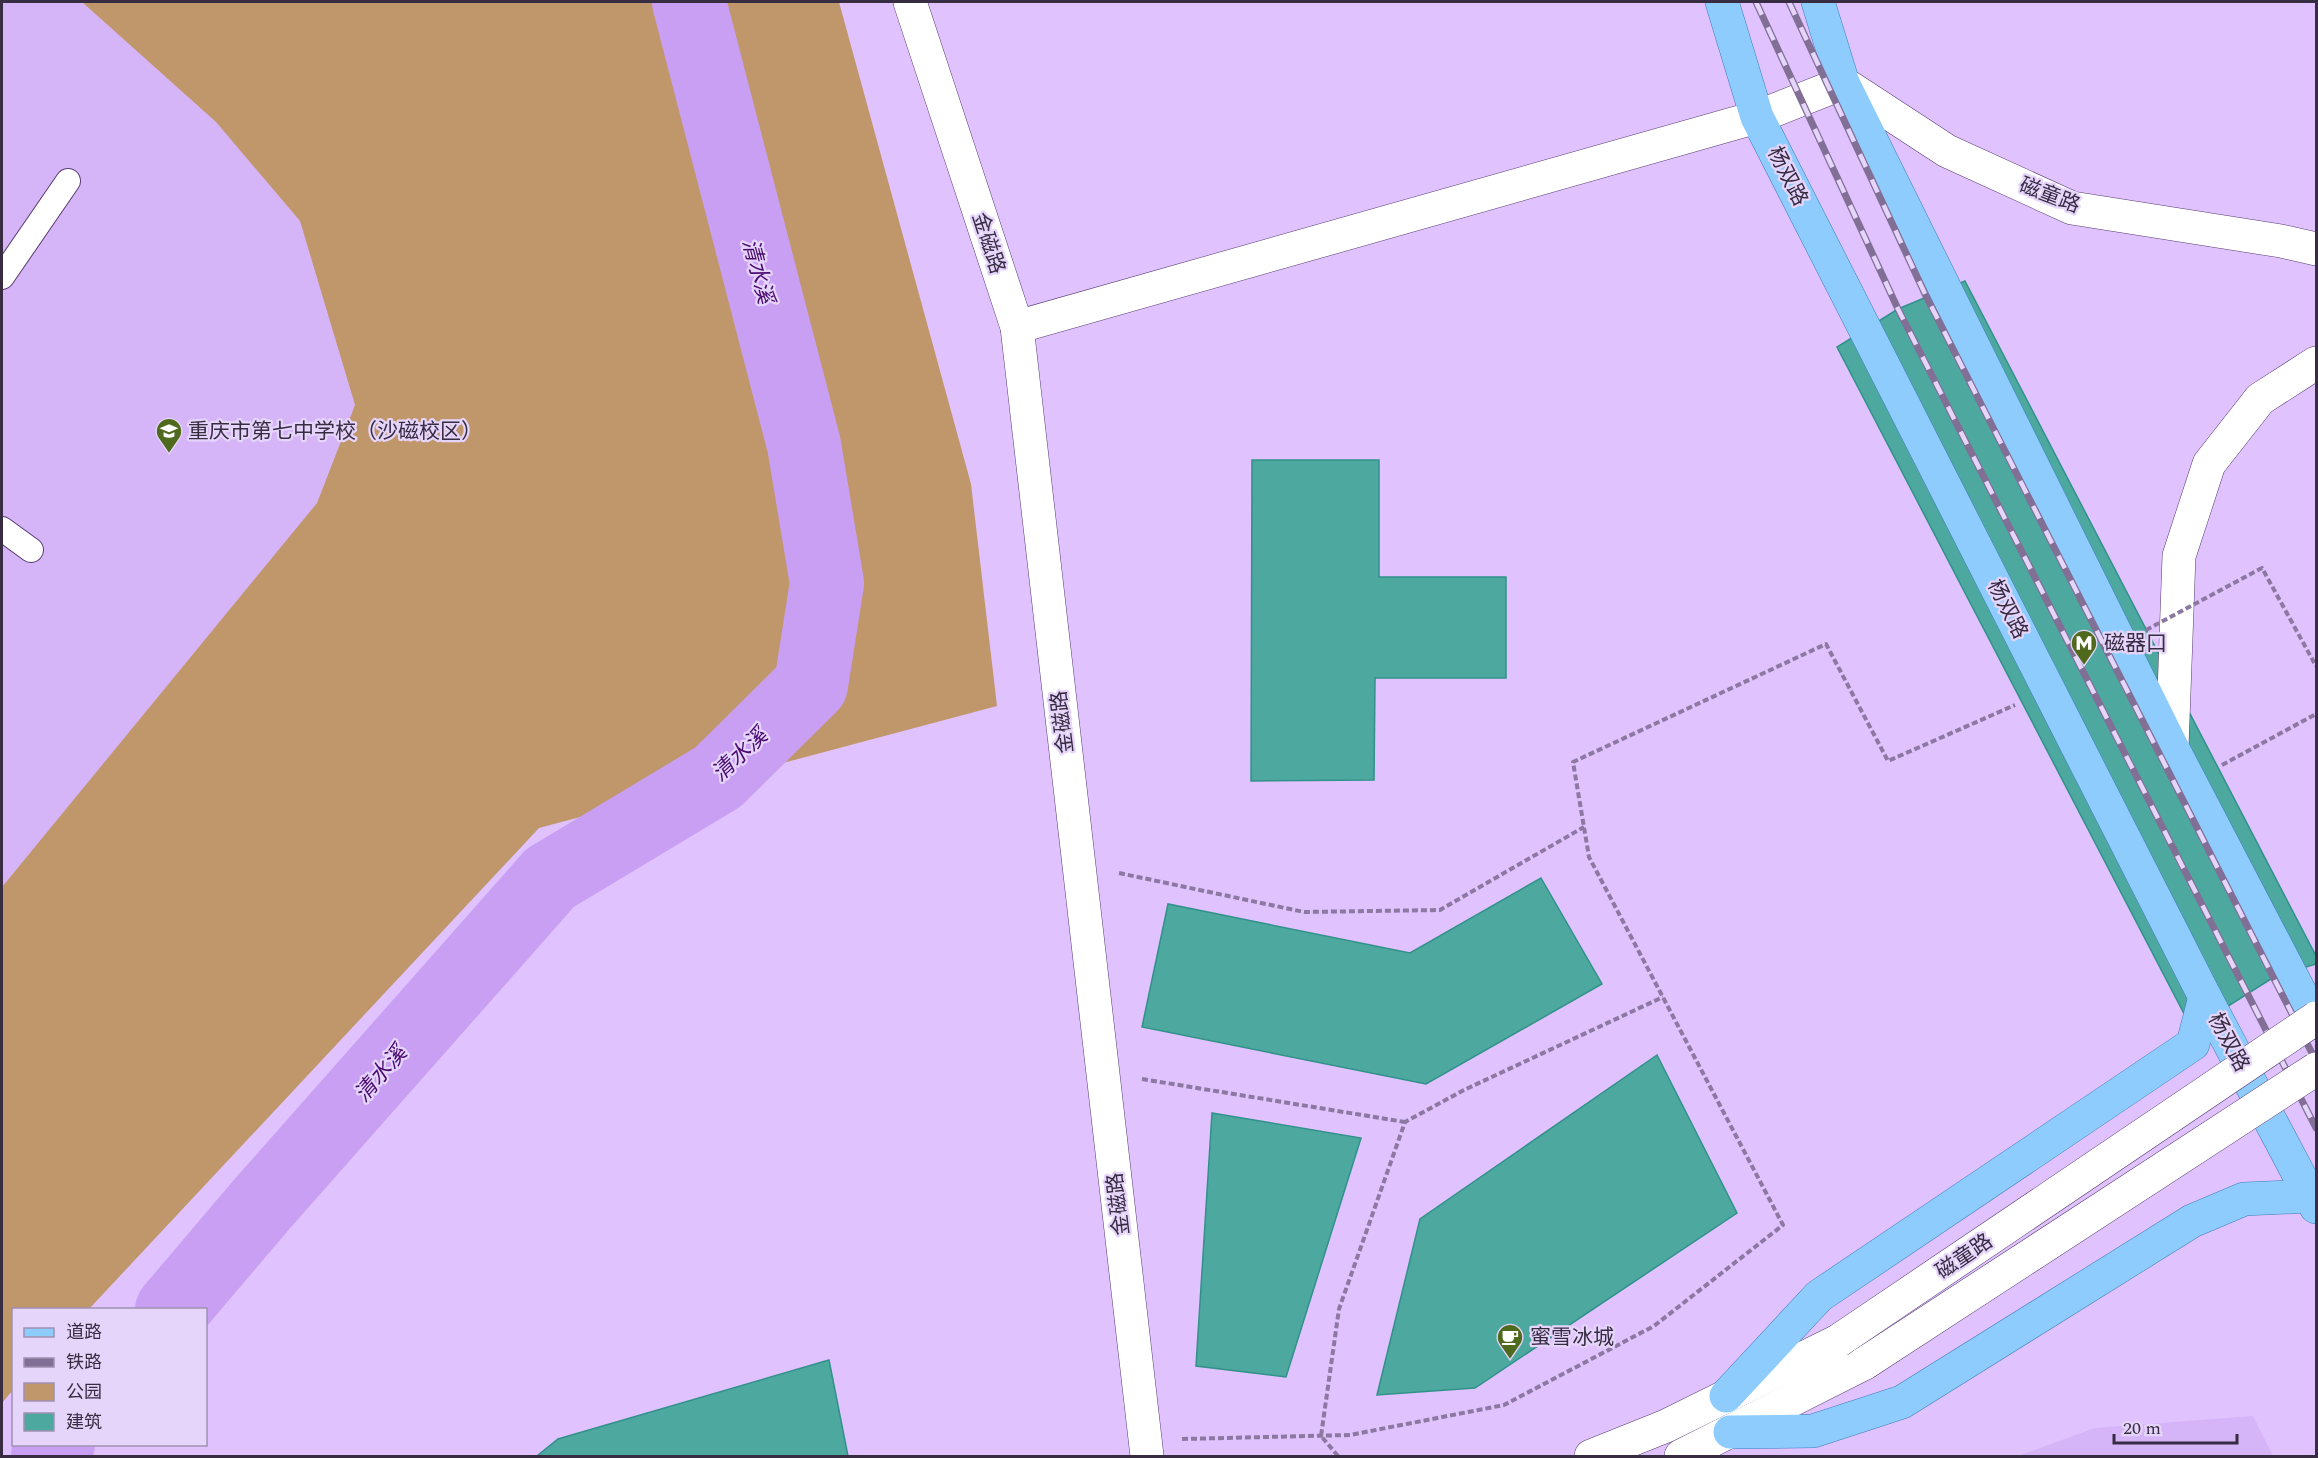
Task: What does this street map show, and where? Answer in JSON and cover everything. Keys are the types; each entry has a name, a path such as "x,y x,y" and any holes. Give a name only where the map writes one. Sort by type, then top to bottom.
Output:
{"main road":[{"name":"金磁路","path":"910,2 1017,327 1146,1448"},
{"name":"杨双路","path":"1722,2 1758,117 2205,997 2314,1202"},
{"path":"1818,2 1843,82 2172,747 2316,1023"},
{"path":"1017,327 1758,117 1843,82"},
{"name":"磁童路","path":"1843,82 1947,150 2072,208 2281,241 2316,249"},
{"path":"2172,747 2178,556 2209,464 2260,399 2316,363"},
{"path":"1726,1396 1819,1296 2193,1044 2205,997"},
{"name":"磁童路","path":"1591,1456 1666,1426 1839,1341 2316,1018"},
{"name":"磁童路","path":"1681,1456 1865,1363 2316,1069"},
{"path":"1730,1432 1813,1431 1902,1402 2192,1221 2244,1199 2314,1202"}],"lane":[{"path":"2,277 68,181"},
{"path":"2,529 31,550"}],"path":[{"path":"2146,630 2262,568 2316,666"},
{"path":"1146,1448 1350,1435 1504,1406 1654,1326 1783,1225 1588,857 1573,762 1826,644 1888,761 2022,702"},
{"path":"2191,782 2316,714"},
{"path":"1079,864 1304,912 1440,910 1584,827"},
{"path":"1103,1072 1405,1122 1464,1090 1663,997"},
{"path":"1338,1456 1321,1436 1339,1309 1405,1122"}],"shaded area":[{"name":"重庆市第七中学校（沙磁校区）","path":"2,2 82,2 216,122 300,221 355,405 317,503 2,887"},
{"path":"2253,1416 2273,1456 2018,1456 2095,1428"}],"green space":[{"path":"82,2 839,2 971,484 997,706 539,828 90,1308 12,1308 12,1391 2,1403 2,887 317,503 355,405 300,221 216,122"}],"building":[{"name":"磁器口","path":"1965,281 2316,956 2316,964 2274,977 2192,1029 1837,347 1898,309"},
{"path":"1252,460 1379,460 1379,577 1506,577 1506,678 1375,678 1374,780 1251,781"},
{"path":"1541,878 1602,984 1426,1084 1142,1027 1168,904 1410,953"},
{"path":"1657,1055 1737,1213 1475,1388 1377,1395 1420,1219"},
{"path":"1212,1113 1361,1138 1286,1377 1196,1366"},
{"path":"829,1360 848,1456 537,1456 558,1439"}],"waterway":[{"name":"清水溪","path":"174,1308 262,1204 550,878 718,777 811,685 827,583 804,445 689,2"},
{"name":"清水溪","path":"48,1456 56,1446"}],"railway":[{"path":"1756,2 1898,309 2316,1128"},
{"path":"1789,2 1926,296 2316,1061"}],"place":[{"name":"重庆市第七中学校（沙磁校区）","path":"169,454"},
{"name":"磁器口","path":"2084,666"},
{"name":"蜜雪冰城","path":"1510,1360"}]}
